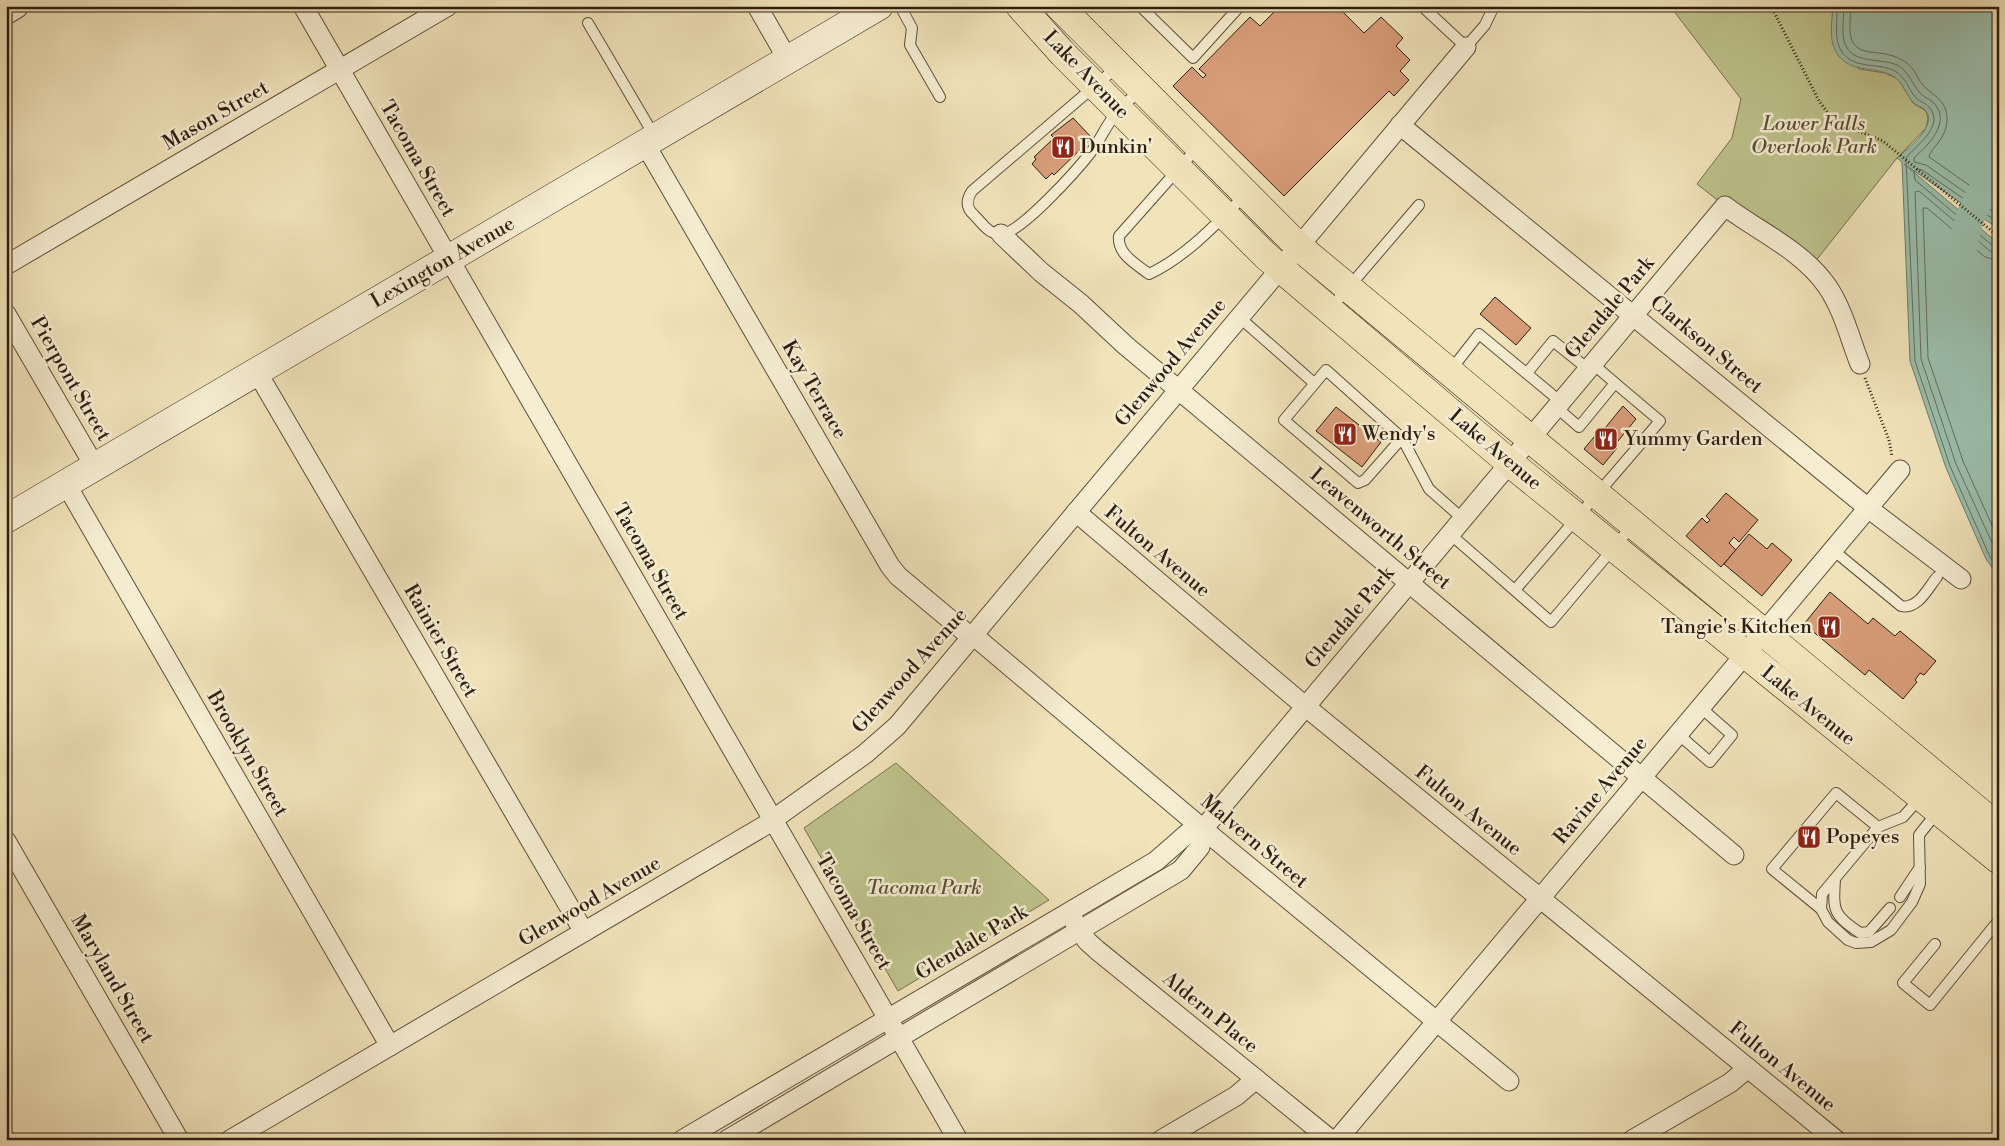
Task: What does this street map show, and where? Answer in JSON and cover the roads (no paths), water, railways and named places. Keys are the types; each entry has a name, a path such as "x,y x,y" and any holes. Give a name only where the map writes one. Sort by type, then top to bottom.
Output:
{"main road":[{"name":"Lexington Avenue","path":"6,519 879,6"},
{"name":"Lake Avenue","path":"1020,6 1224,216 1280,268 1510,463 1744,655 1937,794 1999,828"},
{"name":"Lake Avenue","path":"1059,6 1298,246 1529,440 1764,632 1937,794 1999,860"}],"street":[{"path":"6,12 16,6"},
{"name":"Tacoma Street","path":"303,6 958,1140"},
{"name":"Mason Street","path":"6,265 448,6"},
{"path":"757,6 788,60"},
{"name":"Glenwood Avenue","path":"230,1140 773,820 886,737 1466,47"},
{"name":"Clarkson Street","path":"1400,125 1634,314 1868,508 1961,580"},
{"name":"Kay Terrace","path":"650,141 890,566 898,576 972,636"},
{"name":"Glendale Park","path":"727,1140 1081,932 1181,870 1200,847 1203,829 1725,206 1799,256 1815,271 1833,296 1863,371"},
{"name":"Leavenworth Street","path":"1001,234 1041,272 1071,296 1125,345 1734,855"},
{"name":"Pierpont Street","path":"6,314 95,467"},
{"name":"Rainier Street","path":"257,372 584,932"},
{"name":"Ravine Avenue","path":"1337,1140 1900,470"},
{"name":"Brooklyn Street","path":"66,484 390,1046"},
{"name":"Fulton Avenue","path":"1076,512 1306,707 1836,1140"},
{"name":"Malvern Street","path":"972,636 1509,1081"},
{"name":"Glendale Park","path":"682,1140 1161,858 1188,832 1203,829"},
{"name":"Maryland Street","path":"6,841 179,1140"},
{"name":"Aldern Place","path":"1069,912 1081,932 1097,950 1331,1140"},
{"path":"1632,1140 1730,1083 1748,1068"},
{"path":"1162,1140 1236,1096 1256,1079"}],"lane":[{"path":"900,6 912,28 910,45 940,97"},
{"path":"1140,6 1193,58 1240,6"},
{"path":"1422,6 1466,47 1484,25 1494,6"},
{"path":"588,23 650,141"},
{"path":"1117,66 979,183 969,197 969,210 992,233 1001,234 1022,225 1088,155 1105,127 1119,109 1141,90"},
{"path":"1198,147 1177,168 1119,236 1118,244 1126,257 1149,274 1198,239 1246,195"},
{"path":"1329,310 1418,205"},
{"path":"1239,317 1314,384"},
{"path":"1449,372 1479,334 1527,373 1559,404 1579,427 1615,383"},
{"path":"1515,590 1575,517 1597,496 1660,421 1615,383 1552,341 1527,373"},
{"path":"1402,438 1365,480 1358,483 1284,420 1326,370 1402,438 1429,489 1463,519"},
{"path":"1450,534 1551,622 1633,525"},
{"path":"1833,550 1901,606 1908,608 1914,605 1937,577"},
{"path":"1678,734 1710,762 1732,735 1700,707"},
{"path":"1878,827 1836,793 1772,868 1821,909 1828,922 1848,940 1856,943 1871,942 1891,930 1912,902 1920,884 1919,835 1937,794"},
{"path":"1821,909 1822,894 1878,827 1903,817 1937,794"},
{"path":"1900,897 1920,866"},
{"path":"1835,879 1834,904 1839,918 1860,933 1869,932 1890,908"},
{"path":"1935,944 1903,983 1930,1005 1999,920"}],"water":[{"path":"1833,6 1999,6 1999,229 1904,164 1999,244 1999,577 1986,559 1946,468 1910,361 1902,162 1897,158 1920,136 1928,123 1928,116 1923,108 1915,104 1902,84 1891,75 1856,67 1844,61 1838,55 1832,38"}],"waterway":[{"path":"1962,258 1969,220 1979,197 1999,164"}],"place":[{"name":"Dunkin'","path":"1063,147"},
{"name":"Wendy's","path":"1345,434"},
{"name":"Yummy Garden","path":"1606,439"},
{"name":"Tangie's Kitchen","path":"1829,627"},
{"name":"Popeyes","path":"1809,837"}],"park label":[{"name":"Lower Falls Overlook Park","path":"1814,136"},
{"name":"Tacoma Park","path":"924,888"}]}
